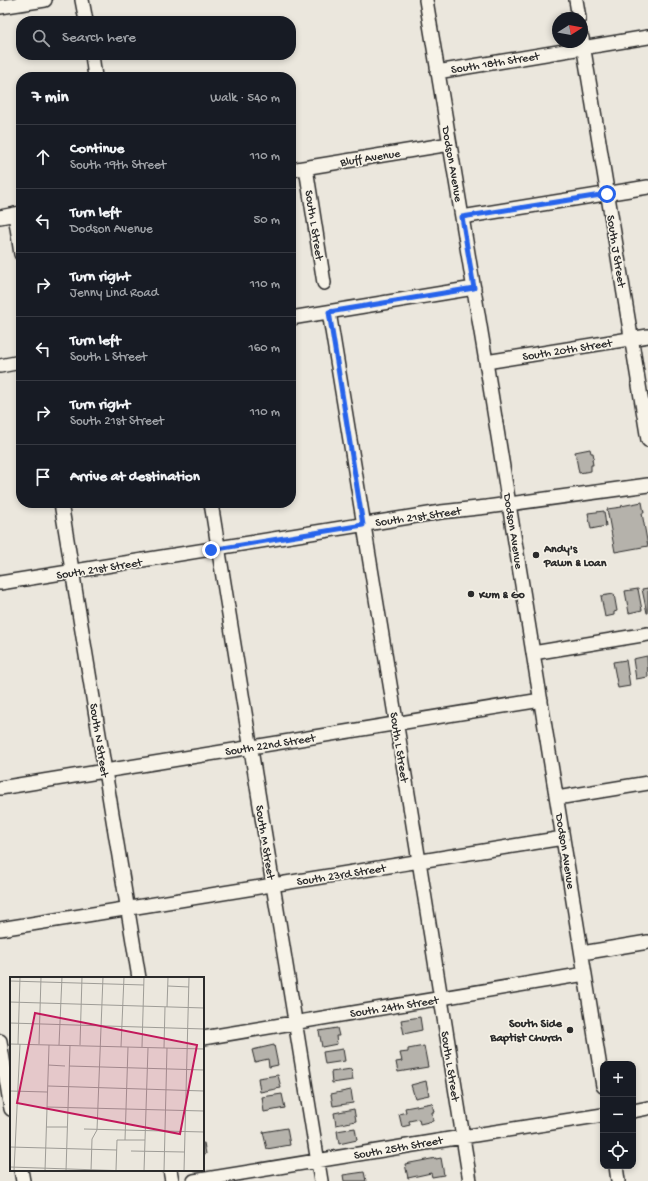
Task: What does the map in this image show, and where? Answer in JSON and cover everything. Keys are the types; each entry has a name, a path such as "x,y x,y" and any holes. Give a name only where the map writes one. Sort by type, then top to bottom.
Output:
{"street":[{"path":"0,7 45,0"},
{"path":"82,0 85,16"},
{"name":"Dodson Avenue","path":"426,0 564,838 600,1067"},
{"path":"576,0 578,12"},
{"name":"South 18th Street","path":"588,43 648,37"},
{"name":"South 18th Street","path":"438,72 558,48"},
{"name":"South J Street","path":"584,48 648,440"},
{"path":"93,60 95,72"},
{"name":"Bluff Avenue","path":"296,169 450,144"},
{"name":"South L Street","path":"306,168 324,283"},
{"path":"462,217 648,187"},
{"path":"0,217 16,214"},
{"path":"296,317 474,288"},
{"name":"South L Street","path":"329,312 470,1181"},
{"name":"South 20th Street","path":"486,362 648,336"},
{"path":"0,366 16,363"},
{"name":"South 21st Street","path":"0,583 438,513 648,485"},
{"name":"South N Street","path":"62,508 139,977"},
{"name":"South M Street","path":"212,508 321,1181"},
{"path":"533,653 648,634"},
{"name":"South 22nd Street","path":"0,788 541,700"},
{"path":"557,798 648,783"},
{"name":"South 23rd Street","path":"0,929 564,838"},
{"path":"582,953 648,942"},
{"name":"South 24th Street","path":"204,1038 585,974"},
{"path":"0,1041 10,1103"},
{"path":"636,1110 648,1108"},
{"name":"South 25th Street","path":"194,1181 462,1137 600,1116"},
{"path":"616,1169 618,1181"},
{"path":"21,1171 23,1181"},
{"path":"170,1171 172,1181"}],"building":[{"path":"590,449 594,458 592,459 593,465 591,465 591,471 579,473 575,452"},
{"path":"642,502 644,513 642,513 648,546 615,552 607,509"},
{"path":"604,511 606,526 591,529 588,513"},
{"path":"648,588 648,613 647,613 642,589"},
{"path":"638,589 642,610 629,613 625,591"},
{"path":"614,594 617,611 614,612 614,615 605,617 601,596"},
{"path":"647,656 648,677 636,679 633,659"},
{"path":"626,660 630,686 618,688 613,662"},
{"path":"420,1017 422,1030 404,1034 401,1020"},
{"path":"337,1028 339,1036 336,1036 337,1044 322,1047 319,1031"},
{"path":"274,1045 278,1065 269,1067 268,1059 255,1062 252,1050"},
{"path":"424,1046 428,1067 398,1072 396,1062 402,1061 400,1053 408,1052 408,1049"},
{"path":"343,1049 345,1061 325,1064 323,1052"},
{"path":"351,1069 353,1080 332,1083 331,1072"},
{"path":"278,1075 281,1088 260,1092 258,1078"},
{"path":"426,1081 429,1095 415,1098 411,1085"},
{"path":"351,1090 353,1103 333,1106 331,1094"},
{"path":"282,1094 285,1108 264,1112 262,1097"},
{"path":"432,1103 434,1112 432,1112 433,1121 420,1124 419,1119 409,1121 410,1125 402,1127 399,1114 406,1112 405,1108"},
{"path":"354,1109 356,1121 336,1125 334,1113"},
{"path":"287,1128 290,1145 267,1149 263,1132"},
{"path":"355,1128 357,1140 339,1144 337,1131"},
{"path":"204,1143 206,1154 204,1155"},
{"path":"441,1158 444,1175 432,1177 431,1173 408,1178 405,1164"},
{"path":"364,1172 366,1181 344,1181 343,1175"}],"place":[{"name":"Andy's Pawn & Loan","path":"536,555"},
{"name":"Kum & Go","path":"471,594"},
{"name":"South Side Baptist Church","path":"570,1030"}],"route":[{"path":"211,550 363,525 329,312 474,288 462,217 607,194"}]}
